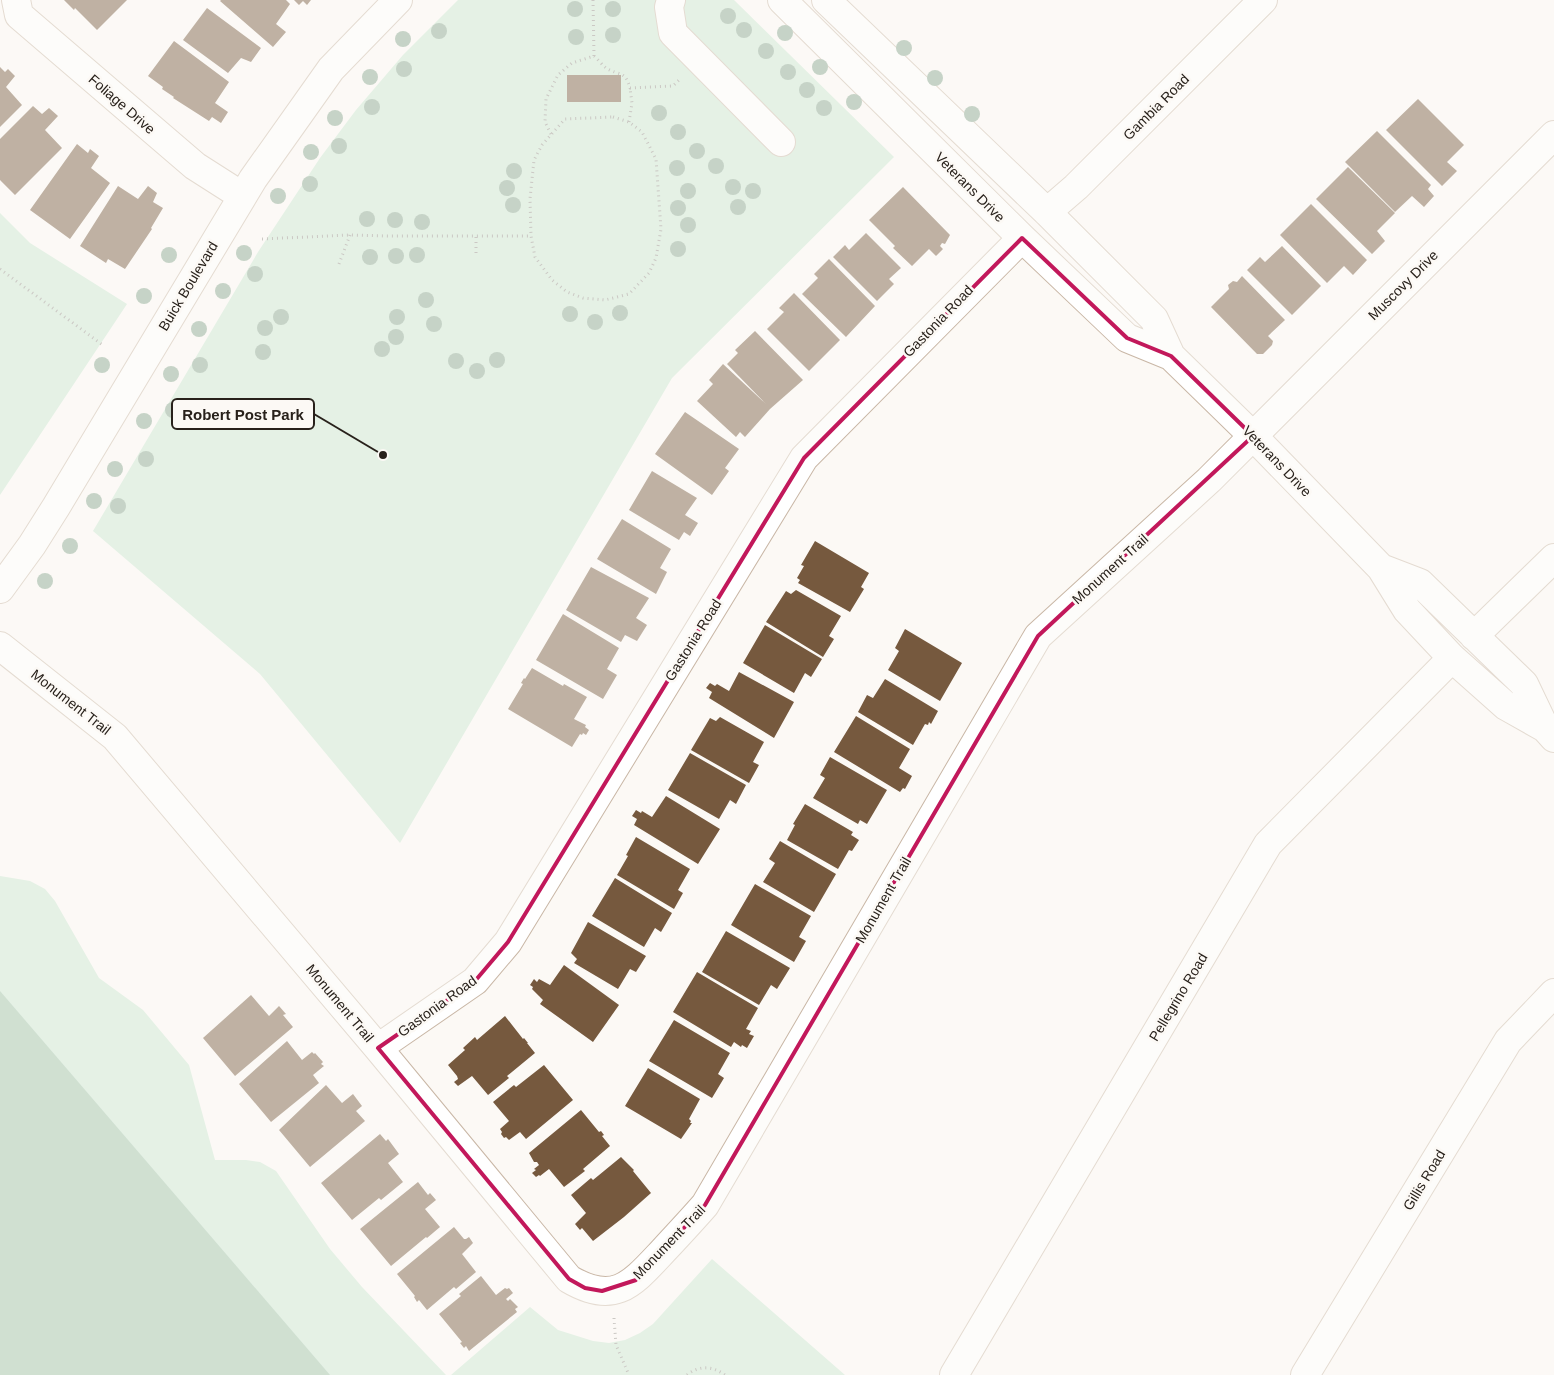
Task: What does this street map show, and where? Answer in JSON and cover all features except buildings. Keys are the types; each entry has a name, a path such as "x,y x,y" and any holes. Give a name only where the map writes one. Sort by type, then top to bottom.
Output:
{"street":[{"name":"Foliage Drive","path":"16,0 19,16 195,166 242,196"},
{"name":"Buick Boulevard","path":"0,589 32,545 56,507 242,196 331,69 398,0"},
{"path":"671,0 669,7 673,33 781,142"},
{"name":"Veterans Drive","path":"782,0 1022,238 1127,338 1171,356"},
{"name":"Gambia Road","path":"1047,212 1076,187 1263,0"},
{"name":"Veterans Drive","path":"833,2 1154,319 1171,356 1253,436 1381,568 1407,610 1452,658 1506,706 1549,733"},
{"name":"Muscovy Drive","path":"1253,436 1554,135"},
{"name":"Gastonia Road","path":"378,1048 475,981 508,942 804,458 1022,238"},
{"name":"Monument Trail","path":"0,646 115,737 378,1048 569,1279 585,1288 602,1291 611,1290 636,1280 705,1206 1038,636 1208,480 1253,436"},
{"path":"1474,636 1554,558"},
{"name":"Veterans Drive","path":"1381,568 1420,583 1524,684 1549,733"},
{"name":"Pellegrino Road","path":"954,1375 1268,844 1452,658"},
{"name":"Gillis Road","path":"1305,1375 1508,1042 1554,993"}],"path":[{"path":"594,0 594,56 606,68 622,73 628,80 632,103 629,122"},
{"path":"551,134 545,122 546,99 558,75 572,63 594,56"},
{"path":"630,88 673,86 700,60"},
{"path":"613,117 629,122 642,132 656,159 661,229 656,258 649,273 629,294 605,300 583,298 567,292 552,280 535,256 531,236 530,199 534,160 542,145 565,119 613,117"},
{"path":"262,239 350,235 531,236"},
{"path":"339,264 350,235"},
{"path":"476,236 476,253"},
{"path":"0,270 104,346"},
{"path":"611,1290 616,1345 629,1375"},
{"path":"687,1375 693,1370 706,1367 719,1370 725,1375"}],"highlighted area":[{"path":"1022,238 1127,338 1171,356 1253,436 1038,636 705,1205 636,1280 602,1291 585,1288 569,1279 378,1048 475,981 508,942 804,458"}],"green space":[{"path":"458,0 734,0 894,157 672,378 400,843 260,674 93,531 258,252 320,158 356,110 403,55"},
{"path":"0,213 30,243 127,304 0,495"},
{"path":"0,876 30,881 45,889 55,901 99,978 143,1010 189,1065 215,1160 260,1162 276,1171 330,1249 362,1287 446,1375 0,1375"},
{"path":"0,991 330,1375 0,1375"},
{"path":"712,1259 845,1375 451,1375 530,1307 558,1330 593,1341 609,1343 625,1340 653,1324"}],"place":[{"name":"Robert Post Park","path":"383,455"}]}
